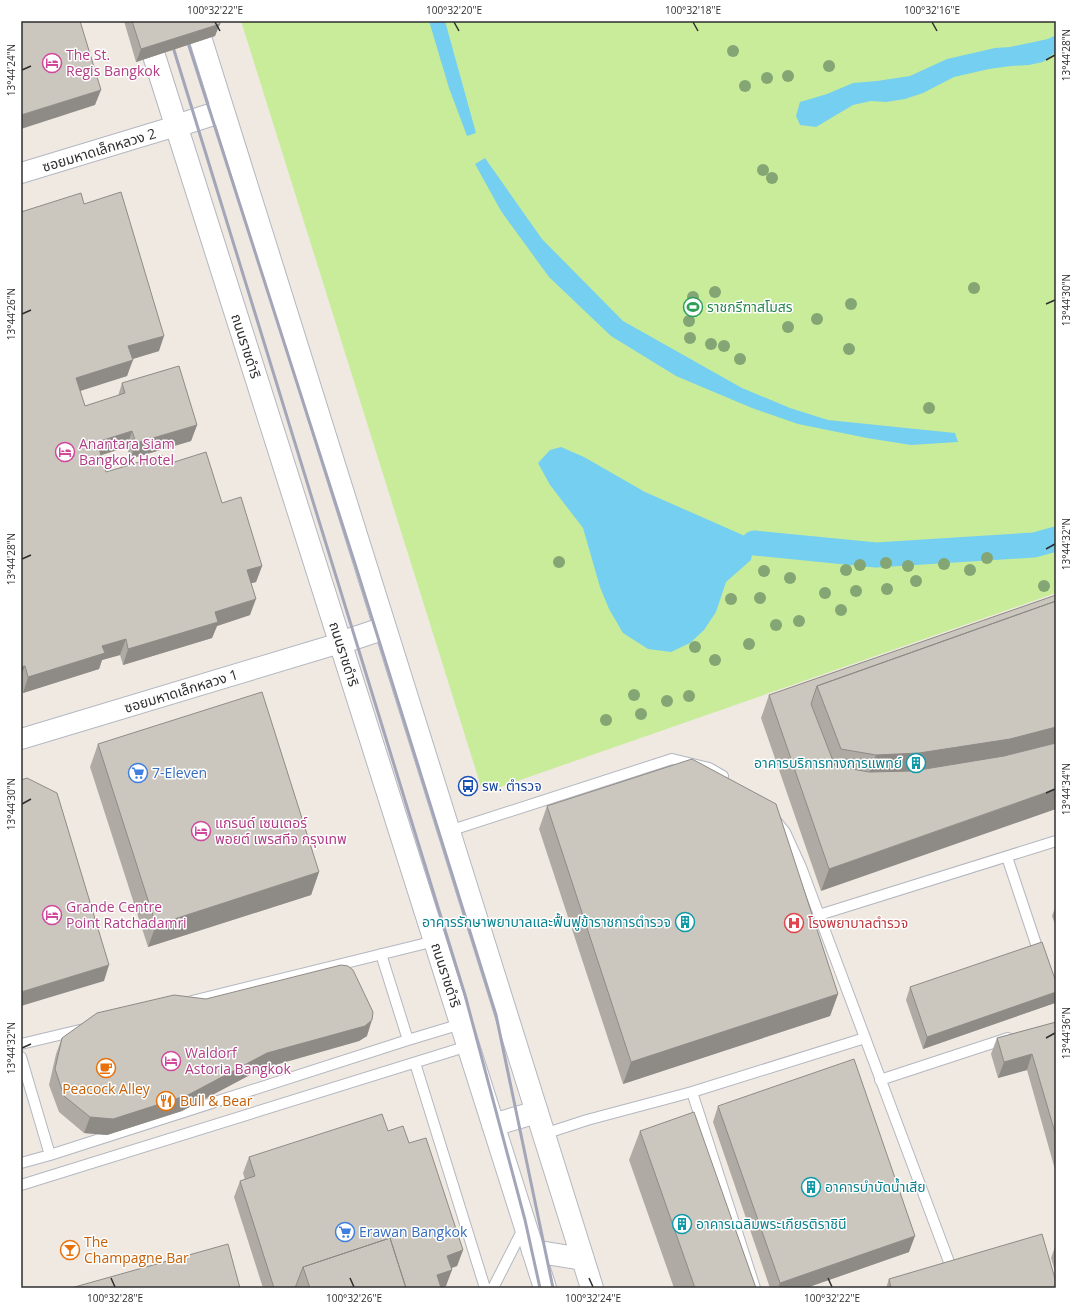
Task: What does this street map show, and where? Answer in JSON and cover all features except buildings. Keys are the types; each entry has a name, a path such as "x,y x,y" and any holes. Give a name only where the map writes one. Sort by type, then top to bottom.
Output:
{"main road":[{"name":"ถนนราชดำริ","path":"143,21 545,1288"},
{"path":"195,21 592,1288"},
{"path":"176,126 223,111"},
{"path":"340,643 385,628"},
{"path":"493,1125 537,1112"},
{"path":"533,1251 583,1259"}],"street":[{"name":"ซอยมหาดเล็กหลวง 2","path":"21,174 176,126"},
{"name":"ซอยมหาดเล็กหลวง 1","path":"21,739 340,643"}],"lane":[{"path":"449,831 672,759 709,768 728,780"},
{"path":"772,816 785,832 800,867 954,1275"},
{"path":"819,915 1056,841"},
{"path":"1007,857 1044,968"},
{"path":"182,1004 435,941"},
{"path":"382,954 408,1040"},
{"path":"21,1163 461,1024"},
{"path":"21,1044 90,1027"},
{"path":"880,1080 1019,1034"},
{"path":"544,1134 587,1120 692,1092 865,1038"},
{"path":"21,1185 468,1046"},
{"path":"21,1057 50,1155"},
{"path":"414,1063 485,1288"},
{"path":"692,1092 755,1288"},
{"path":"493,1288 525,1225"},
{"path":"939,1281 946,1273 949,1262"}],"green space":[{"name":"ราชกรีฑาสโมสร","path":"241,21 1056,21 1056,593 483,793"}],"water":[{"path":"429,21 445,21 476,133 467,136 449,88"},
{"path":"1056,35 1056,54 1053,54 1043,62 989,69 954,77 923,93 905,99 886,102 871,101 853,105 816,127 800,125 796,116 800,102 827,94 853,83 910,76 947,59 995,48 1010,47 1048,39"},
{"path":"485,158 542,239 623,321 742,388 790,408 828,420 955,433 958,442 911,445 798,424 752,408 676,376 611,336 549,277 501,211 475,164"},
{"path":"561,447 584,457 645,492 745,536 754,543 751,560 726,582 716,612 704,630 690,643 671,652 648,649 623,633 609,609 600,587 583,528 550,485 538,463 550,450"}],"waterway":[{"path":"754,543 876,555 1034,545 1056,539"}],"railway":[{"path":"165,21 465,995 525,1220 540,1288"},
{"path":"181,21 356,567 496,1015 553,1288"}],"place":[{"name":"The St. Regis Bangkok","path":"52,63"},
{"name":"ราชกรีฑาสโมสร","path":"693,307"},
{"name":"Anantara Siam Bangkok Hotel","path":"65,452"},
{"name":"อาคารบริการทางการแพทย์","path":"916,763"},
{"name":"7-Eleven","path":"138,773"},
{"name":"รพ. ตำรวจ","path":"468,786"},
{"name":"แกรนด์ เซนเตอร์ พอยต์ เพรสทีจ กรุงเทพ","path":"201,831"},
{"name":"Grande Centre Point Ratchadamri","path":"52,915"},
{"name":"อาคารรักษาพยาบาลและฟื้นฟูข้าราชการตำรวจ","path":"685,922"},
{"name":"โรงพยาบาลตำรวจ","path":"794,923"},
{"name":"Waldorf Astoria Bangkok","path":"171,1061"},
{"name":"Peacock Alley","path":"106,1068"},
{"name":"Bull & Bear","path":"166,1101"},
{"name":"อาคารบำบัดน้ำเสีย","path":"811,1187"},
{"name":"อาคารเฉลิมพระเกียรติราชินี","path":"682,1224"},
{"name":"Erawan Bangkok","path":"345,1232"},
{"name":"The Champagne Bar","path":"70,1250"}]}
